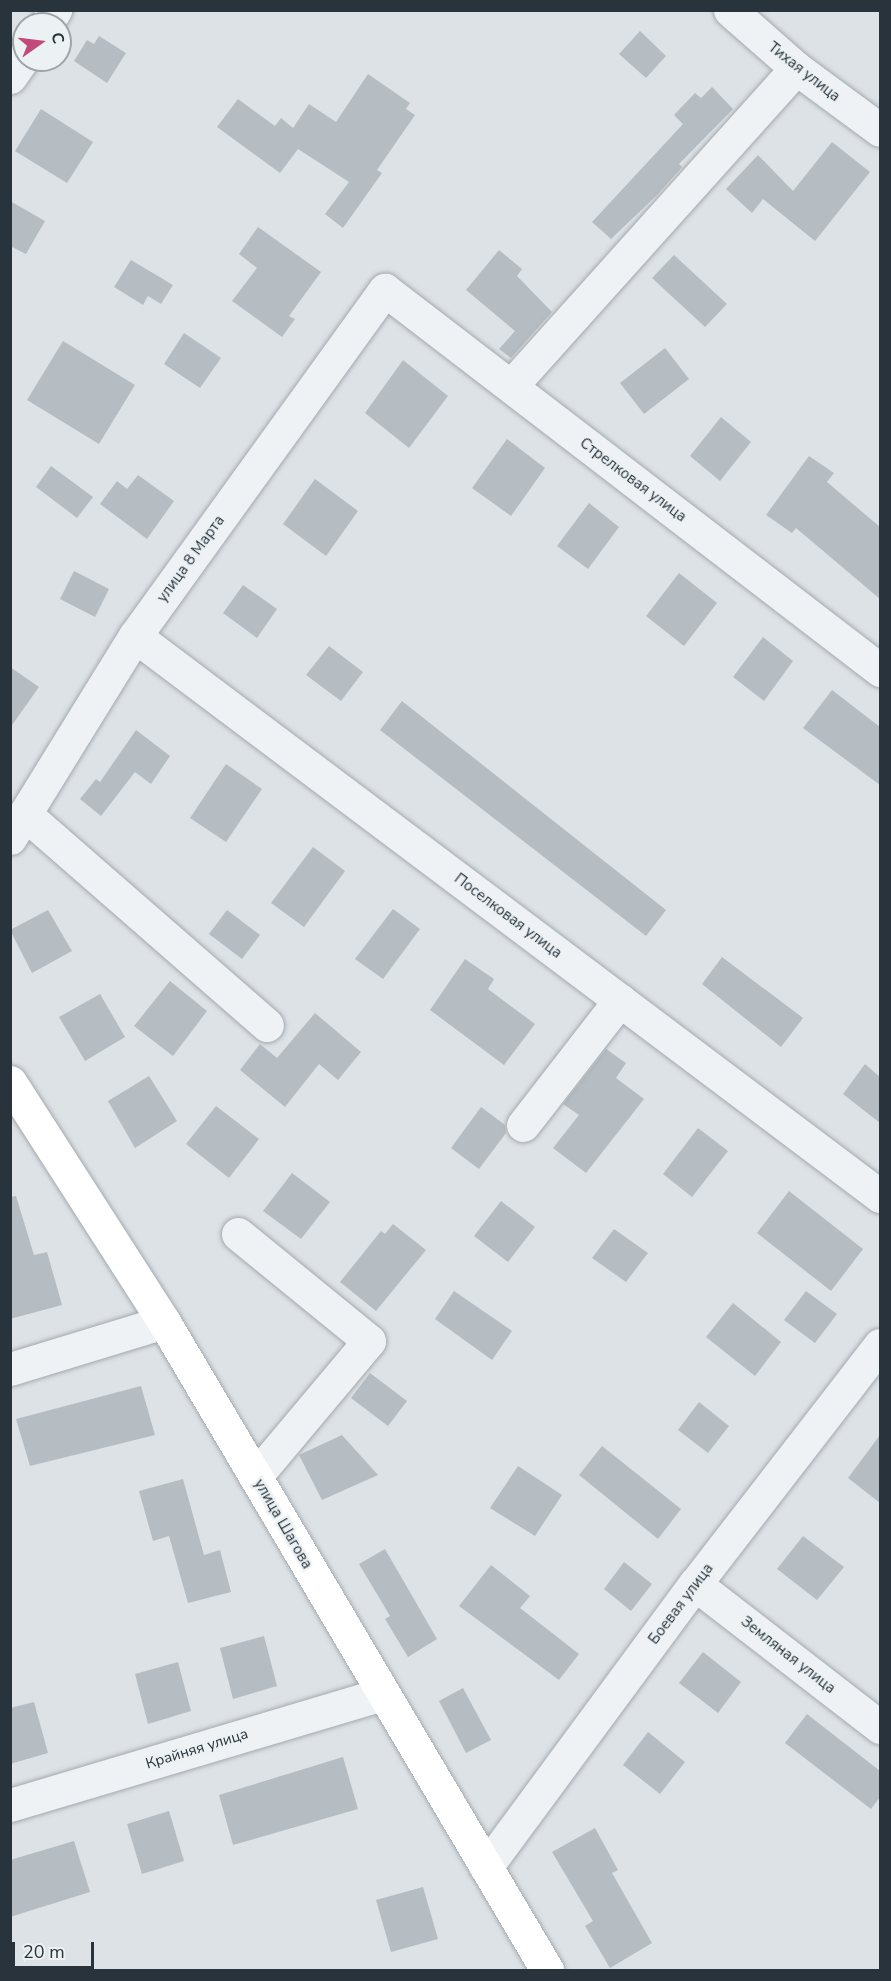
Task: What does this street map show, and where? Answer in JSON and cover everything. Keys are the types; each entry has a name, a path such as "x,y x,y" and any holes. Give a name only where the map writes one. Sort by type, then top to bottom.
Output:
{"main road":[{"name":"улица Шагова","path":"10,1082 164,1322 547,1971"}],"street":[{"name":"Тихая улица","path":"730,10 796,68 880,130"},
{"path":"511,386 796,68"},
{"name":"Стрелковая улица","path":"385,290 880,670"},
{"name":"улица 8 Марта","path":"18,826 135,636 385,290"},
{"name":"Поселковая улица","path":"135,636 880,1196"},
{"path":"18,826 267,1025"},
{"path":"523,1125 620,1000"},
{"path":"238,1234 369,1341 255,1477"},
{"path":"10,1369 164,1322"},
{"name":"Боевая улица","path":"486,1867 695,1584 880,1345"},
{"name":"Земляная улица","path":"695,1584 880,1727"},
{"name":"Крайняя улица","path":"10,1805 383,1694"}],"building":[{"path":"640,31 666,56 646,78 619,54"},
{"path":"99,36 126,53 107,83 74,61 87,40 94,44"},
{"path":"368,74 410,103 406,109 415,115 377,170 382,173 343,228 325,214 349,182 298,149 280,173 217,127 238,99 275,126 281,118 293,128 309,104 336,122"},
{"path":"712,87 733,109 679,164 682,167 657,195 611,239 592,222 683,124 674,115 695,93 701,98"},
{"path":"41,109 93,142 67,183 15,151"},
{"path":"832,142 870,172 815,241 763,199 752,213 726,189 758,155 793,191"},
{"path":"10,201 45,221 26,254 10,246"},
{"path":"258,227 321,272 289,316 295,319 282,337 232,301 257,268 239,254"},
{"path":"499,250 522,269 517,276 552,312 511,358 499,349 515,331 466,290"},
{"path":"674,255 727,304 705,327 652,278"},
{"path":"131,260 173,285 161,304 148,296 143,305 114,287"},
{"path":"184,333 221,358 200,388 164,364"},
{"path":"63,341 135,385 99,444 27,400"},
{"path":"665,348 689,379 644,414 620,383"},
{"path":"403,360 448,396 409,448 365,413"},
{"path":"721,417 751,442 720,481 690,456"},
{"path":"507,439 545,468 511,516 472,488"},
{"path":"809,456 834,473 827,482 880,527 880,599 796,528 792,533 766,515"},
{"path":"51,466 93,497 77,518 36,487"},
{"path":"138,475 174,501 147,539 100,504 117,481 127,489"},
{"path":"315,479 358,511 326,556 283,524"},
{"path":"589,503 619,527 588,569 557,546"},
{"path":"74,571 109,589 95,617 60,599"},
{"path":"679,573 717,603 684,646 646,616"},
{"path":"243,585 277,609 257,638 223,613"},
{"path":"763,637 793,661 764,701 733,677"},
{"path":"329,646 363,672 341,701 306,675"},
{"path":"10,667 39,687 10,728"},
{"path":"832,690 880,727 880,785 803,728"},
{"path":"402,701 666,910 646,936 380,730"},
{"path":"136,730 170,756 151,784 135,772 101,816 80,799 96,779 100,782"},
{"path":"226,764 262,789 226,842 190,818"},
{"path":"313,847 345,871 304,927 271,903"},
{"path":"393,909 420,929 383,979 355,959"},
{"path":"48,910 72,951 32,973 10,930"},
{"path":"227,910 260,935 242,959 209,934"},
{"path":"722,957 803,1018 781,1047 702,984"},
{"path":"465,959 494,979 488,989 535,1024 504,1065 430,1010"},
{"path":"170,981 207,1011 173,1056 134,1026"},
{"path":"100,994 125,1037 85,1061 59,1017"},
{"path":"315,1013 361,1052 338,1080 319,1064 285,1107 240,1070 260,1044 277,1058"},
{"path":"606,1049 626,1063 616,1078 644,1099 586,1173 553,1148 579,1115 563,1104"},
{"path":"865,1064 880,1077 880,1123 843,1094"},
{"path":"149,1076 177,1121 135,1148 108,1101"},
{"path":"216,1106 259,1139 229,1178 186,1144"},
{"path":"481,1107 505,1125 506,1133 479,1169 451,1148"},
{"path":"698,1128 728,1151 692,1197 663,1174"},
{"path":"292,1173 330,1202 301,1239 263,1211"},
{"path":"789,1191 863,1249 831,1291 757,1233"},
{"path":"16,1196 34,1255 47,1252 62,1305 10,1319 10,1197"},
{"path":"501,1201 535,1227 508,1262 474,1236"},
{"path":"393,1224 426,1250 376,1311 340,1282 381,1231 385,1234"},
{"path":"614,1229 648,1253 626,1282 592,1258"},
{"path":"454,1291 512,1331 492,1360 435,1319"},
{"path":"806,1291 837,1314 815,1343 784,1320"},
{"path":"733,1303 781,1342 755,1376 706,1337"},
{"path":"370,1373 407,1401 388,1426 351,1398"},
{"path":"141,1386 155,1435 30,1466 16,1419"},
{"path":"699,1402 729,1426 708,1453 678,1430"},
{"path":"342,1435 378,1475 322,1500 299,1455"},
{"path":"880,1435 880,1503 848,1478"},
{"path":"602,1446 681,1509 658,1539 579,1475"},
{"path":"518,1466 562,1495 535,1536 490,1508"},
{"path":"183,1479 204,1555 220,1550 231,1592 188,1603 169,1536 153,1541 139,1491"},
{"path":"803,1536 844,1567 817,1600 777,1569"},
{"path":"385,1549 437,1639 408,1657 385,1619 390,1616 359,1564"},
{"path":"624,1562 652,1584 631,1611 604,1589"},
{"path":"491,1565 530,1596 520,1608 579,1654 559,1680 459,1606"},
{"path":"264,1636 277,1686 233,1699 220,1648"},
{"path":"703,1652 741,1682 718,1713 679,1683"},
{"path":"178,1662 191,1711 148,1724 135,1674"},
{"path":"463,1688 491,1740 466,1753 439,1701"},
{"path":"34,1702 48,1753 10,1764 10,1708"},
{"path":"807,1714 880,1771 880,1797 871,1809 785,1743"},
{"path":"648,1732 685,1762 660,1794 623,1765"},
{"path":"343,1757 358,1809 233,1845 219,1795"},
{"path":"169,1811 184,1861 142,1874 127,1824"},
{"path":"595,1828 618,1870 612,1873 652,1943 610,1968 585,1926 593,1921 552,1852"},
{"path":"74,1841 90,1892 10,1917 10,1860"},
{"path":"423,1887 438,1939 391,1952 376,1900"}]}
